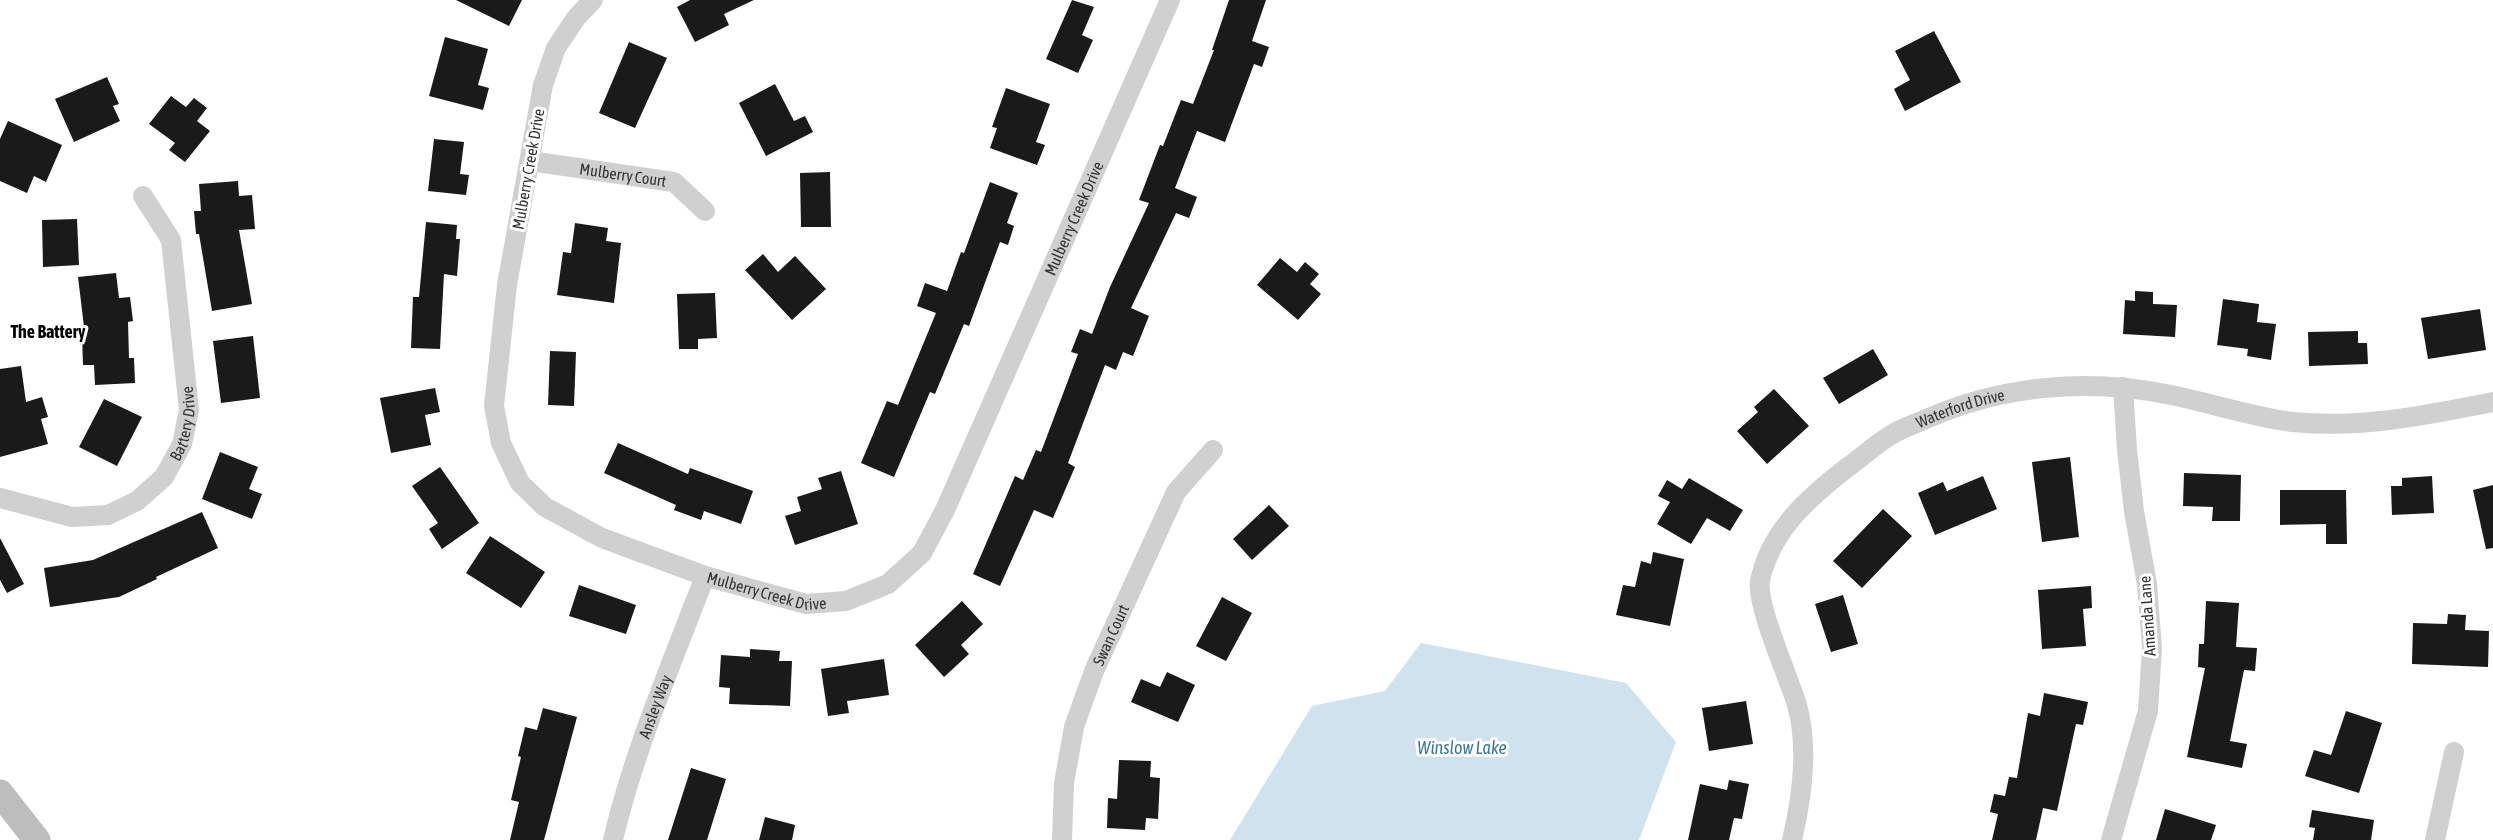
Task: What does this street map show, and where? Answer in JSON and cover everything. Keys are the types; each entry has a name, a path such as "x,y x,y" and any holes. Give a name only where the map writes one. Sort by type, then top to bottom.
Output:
{"street":[{"name":"Mulberry Creek Drive","path":"593,0 576,18 556,48 543,85 507,285 494,406 501,443 520,483 544,507 602,538 705,576 806,604 846,601 888,584 922,553 945,510 1170,0"},
{"name":"Mulberry Court","path":"530,161 674,182 705,211"},
{"name":"Battery Drive","path":"0,498 72,517 108,514 136,501 164,477 182,444 189,410 171,240 143,196"},
{"name":"Waterford Drive","path":"1792,840 1799,811 1803,755 1798,709 1766,617 1759,584 1768,551 1791,518 1839,474 1893,434 1958,405 2025,390 2071,385 2123,387 2169,394 2292,422 2355,424 2409,419 2493,402"},
{"name":"Amanda Lane","path":"2111,840 2148,711 2152,648 2147,584 2134,511 2127,450 2123,387"},
{"name":"Swan Court","path":"1062,840 1064,783 1074,727 1094,671 1176,492 1213,450"},
{"name":"Ansley Way","path":"613,840 620,809 654,710 705,576"},
{"path":"2435,840 2454,752"},
{"path":"0,793 37,840"}],"water":[{"name":"Winslow Lake","path":"1421,643 1626,683 1676,742 1639,840 1230,840 1312,706 1385,691"}],"building":[{"path":"456,0 522,0 509,26"},
{"path":"690,0 754,0 724,14 729,25 695,42 677,7"},
{"path":"1072,0 1094,7 1082,35 1093,40 1078,73 1046,59"},
{"path":"1229,0 1266,0 1252,41 1269,47 1262,67 1254,64 1225,142 1197,131 1175,188 1197,197 1189,218 1176,213 1131,308 1149,316 1133,356 1123,352 1116,370 1105,365 1068,463 1075,467 1053,518 1034,510 1000,586 973,574 1015,476 1023,480 1036,450 1041,452 1078,354 1071,352 1080,329 1092,334 1110,287 1149,203 1139,200 1160,145 1163,146 1181,100 1193,104 1214,50 1212,50"},
{"path":"1934,31 1961,82 1905,111 1894,89 1910,80 1895,51"},
{"path":"445,37 488,49 478,85 489,88 483,110 429,96"},
{"path":"629,42 667,58 635,128 599,113"},
{"path":"107,77 119,104 113,106 120,121 74,142 55,99"},
{"path":"775,84 794,121 805,116 813,132 766,156 739,103"},
{"path":"1006,88 1050,104 1036,142 1045,145 1037,165 990,148 997,128 992,127"},
{"path":"171,96 186,107 194,98 207,108 197,121 210,131 185,162 169,150 175,143 149,124"},
{"path":"8,121 62,145 46,182 34,176 27,193 0,181 0,139"},
{"path":"434,139 464,142 460,174 469,175 466,195 428,191"},
{"path":"830,172 831,227 801,227 800,173"},
{"path":"238,181 239,196 252,195 255,229 239,230 252,304 212,311 199,234 196,234 194,211 201,211 199,184"},
{"path":"990,182 1018,193 1007,223 1014,226 1008,245 1000,242 969,326 964,324 935,394 930,392 894,477 861,463 887,401 898,405 936,313 917,306 925,283 947,291 961,252 964,253"},
{"path":"77,219 79,265 43,267 42,220"},
{"path":"426,222 457,225 456,239 460,239 457,276 444,274 440,349 411,348 413,297 419,297"},
{"path":"575,223 608,228 606,241 621,243 614,303 557,295 563,252 571,253"},
{"path":"763,254 778,272 795,256 826,289 792,320 745,270"},
{"path":"1280,258 1297,272 1305,262 1319,274 1310,284 1321,294 1298,320 1257,285"},
{"path":"116,273 119,298 130,297 133,321 128,322 129,358 134,358 135,383 95,385 94,365 83,365 82,335 85,335 78,277"},
{"path":"2135,291 2153,292 2153,304 2177,305 2175,337 2123,334 2125,300 2135,301"},
{"path":"715,293 717,338 698,339 698,349 679,349 677,294"},
{"path":"2223,299 2259,304 2257,322 2276,324 2271,360 2247,356 2248,349 2217,345"},
{"path":"2480,309 2486,350 2428,359 2421,318"},
{"path":"2358,331 2358,343 2367,343 2368,364 2309,366 2308,332"},
{"path":"253,336 260,398 221,403 213,341"},
{"path":"1873,349 1888,375 1839,404 1823,378"},
{"path":"550,351 576,352 574,406 548,405"},
{"path":"21,366 26,402 42,397 48,417 41,419 48,444 0,457 0,369"},
{"path":"435,388 440,412 425,415 431,445 391,453 380,398"},
{"path":"1774,389 1809,426 1767,464 1737,431 1758,412 1754,407"},
{"path":"104,399 142,417 117,466 79,447"},
{"path":"618,443 688,474 690,468 753,491 741,524 704,511 701,520 674,510 676,505 604,473"},
{"path":"220,452 258,467 249,489 262,494 252,519 202,499"},
{"path":"2070,457 2079,537 2042,542 2032,462"},
{"path":"440,467 479,523 442,549 429,529 438,523 412,486"},
{"path":"841,471 858,524 795,545 785,516 801,511 797,497 822,489 818,478"},
{"path":"2184,473 2241,475 2240,521 2212,521 2213,507 2183,506"},
{"path":"1983,476 1997,509 1935,535 1918,493 1943,482 1947,491"},
{"path":"2432,476 2434,513 2392,515 2391,486 2402,486 2402,478"},
{"path":"1689,478 1743,510 1730,531 1707,518 1691,544 1657,524 1670,502 1658,496 1667,480 1682,489"},
{"path":"2493,485 2493,548 2486,549 2473,490"},
{"path":"2280,490 2346,490 2347,544 2326,544 2326,524 2280,525"},
{"path":"1269,505 1289,526 1252,560 1233,539"},
{"path":"1883,509 1912,536 1862,588 1833,561"},
{"path":"202,512 218,548 119,597 50,607 44,568 93,560"},
{"path":"490,536 545,572 521,608 466,573"},
{"path":"0,538 24,584 7,593 0,580"},
{"path":"1653,552 1684,559 1670,626 1616,615 1623,585 1635,587 1641,561 1651,564"},
{"path":"579,585 636,605 626,634 569,616"},
{"path":"2091,586 2092,608 2083,609 2086,646 2042,649 2038,590"},
{"path":"1843,595 1858,644 1831,652 1815,604"},
{"path":"1222,597 1252,613 1226,661 1196,646"},
{"path":"962,601 983,624 961,645 969,654 944,677 915,645"},
{"path":"2206,601 2239,603 2236,647 2257,648 2255,671 2244,670 2230,741 2247,744 2242,768 2187,757 2205,668 2198,667 2199,644 2204,644"},
{"path":"2448,614 2466,615 2465,630 2489,631 2488,667 2412,664 2413,623 2447,624"},
{"path":"750,649 780,651 779,661 792,661 790,706 729,704 730,688 719,687 721,655 750,657"},
{"path":"884,659 889,695 847,701 849,713 828,716 821,669"},
{"path":"1167,672 1195,685 1178,722 1131,702 1141,679 1160,687"},
{"path":"2044,693 2088,702 2083,725 2076,724 2057,811 2043,808 2036,840 1992,840 1998,814 1990,812 1994,794 2005,796 2009,777 2017,778 2028,713 2040,716"},
{"path":"1746,701 1753,744 1709,751 1702,708"},
{"path":"543,708 577,717 544,840 510,840 519,802 511,800 525,727 537,730"},
{"path":"2346,711 2382,723 2359,793 2305,776 2314,750 2331,755"},
{"path":"1119,760 1151,761 1150,777 1160,778 1158,819 1146,818 1145,830 1107,828 1108,798 1117,799"},
{"path":"691,768 726,779 707,840 668,840"},
{"path":"1729,780 1749,784 1742,819 1734,818 1729,840 1688,840 1700,784 1727,790"},
{"path":"2165,809 2216,825 2211,840 2156,840"},
{"path":"2312,810 2374,820 2371,840 2313,840 2315,828 2309,827"},
{"path":"765,817 795,825 792,840 759,840"}],"district":[{"name":"The Battery","path":"48,331"}]}
